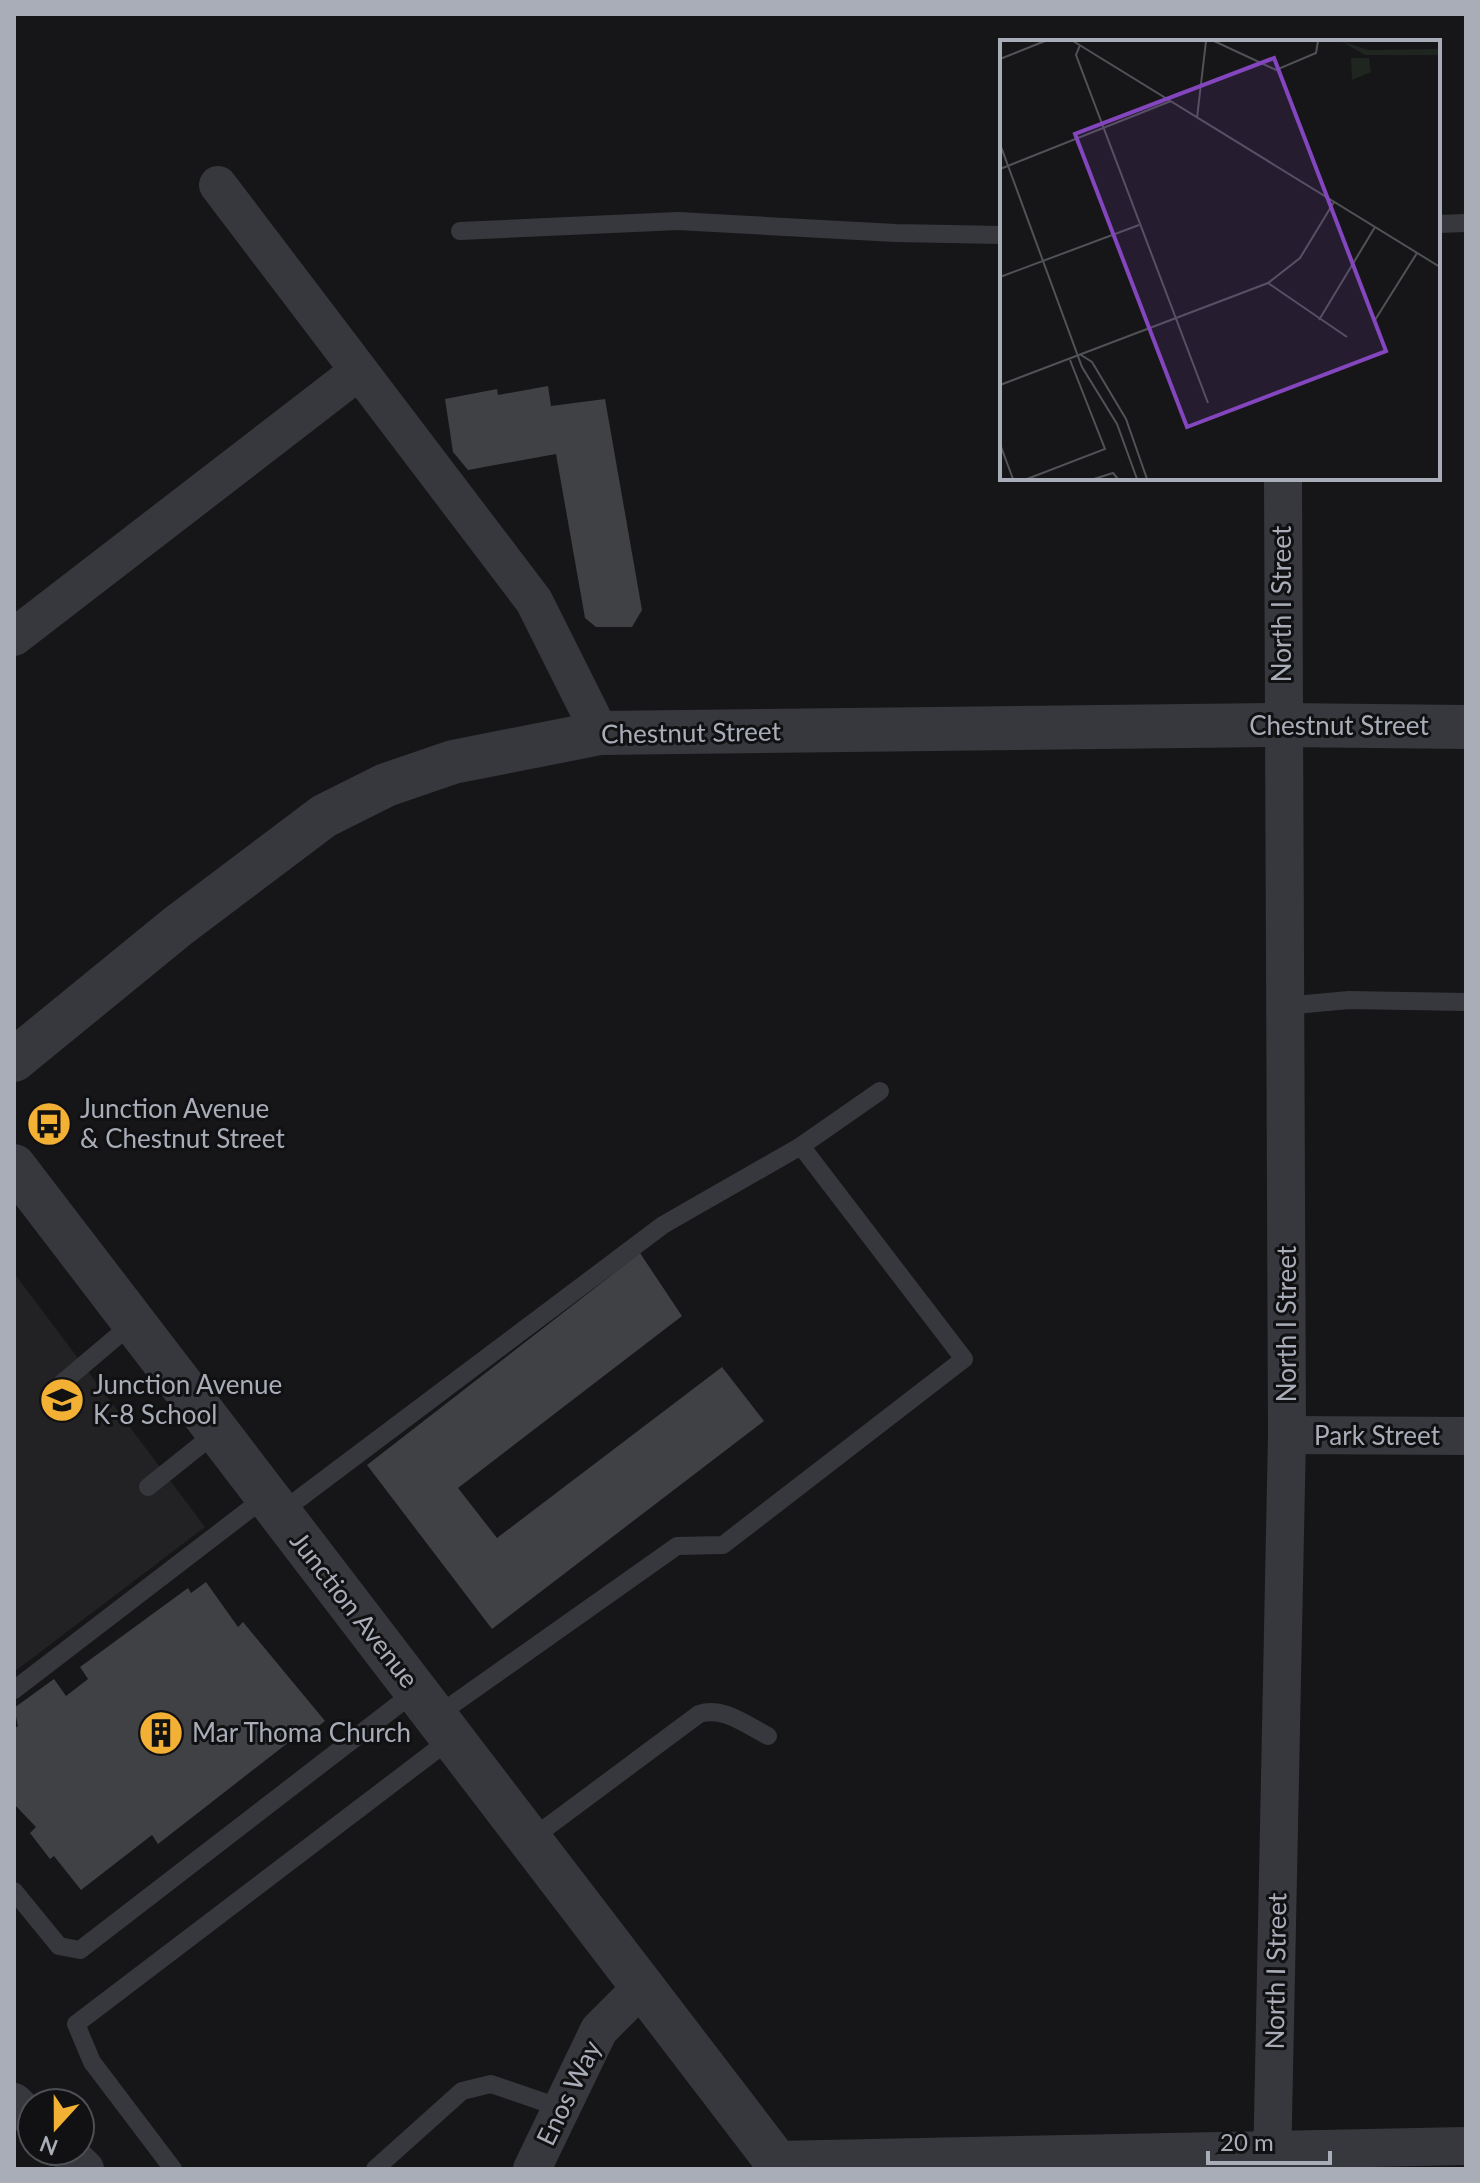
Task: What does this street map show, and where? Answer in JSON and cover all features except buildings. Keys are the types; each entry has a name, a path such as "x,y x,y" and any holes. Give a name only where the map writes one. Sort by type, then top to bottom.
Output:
{"street":[{"path":"218,185 534,601 600,733"},
{"path":"14,637 359,371"},
{"name":"North I Street","path":"1272,2159 1287,1435 1283,480"},
{"name":"Chestnut Street","path":"14,1060 178,926 324,816 386,785 453,762 600,733 1282,725 1466,727"},
{"name":"Junction Avenue","path":"14,1166 779,2164"},
{"name":"Park Street","path":"1287,1435 1466,1436"},
{"name":"Enos Way","path":"532,2169 599,2030 643,1986"},
{"path":"779,2164 1272,2159 1466,2146"}],"lane":[{"path":"460,231 678,221 895,233 1000,235"},
{"path":"1440,224 1466,223"},
{"path":"1284,1006 1349,1000 1466,1002"},
{"path":"14,1690 663,1225 801,1146 880,1091"},
{"path":"14,1891 59,1946 80,1950 434,1715 677,1546 723,1545 964,1359 801,1146"},
{"path":"62,1383 134,1322"},
{"path":"148,1487 218,1431"},
{"path":"531,1839 699,1714 713,1710 724,1713 768,1736"},
{"path":"173,2169 92,2062 76,2024 434,1715"},
{"path":"375,2169 462,2091 491,2084 561,2108"}],"shaded area":[{"name":"Junction Avenue K-8 School","path":"14,1273 205,1527 14,1672"}],"place":[{"name":"Junction Avenue & Chestnut Street","path":"49,1124"},
{"name":"Junction Avenue K-8 School","path":"62,1400"},
{"name":"Mar Thoma Church","path":"161,1733"}]}
